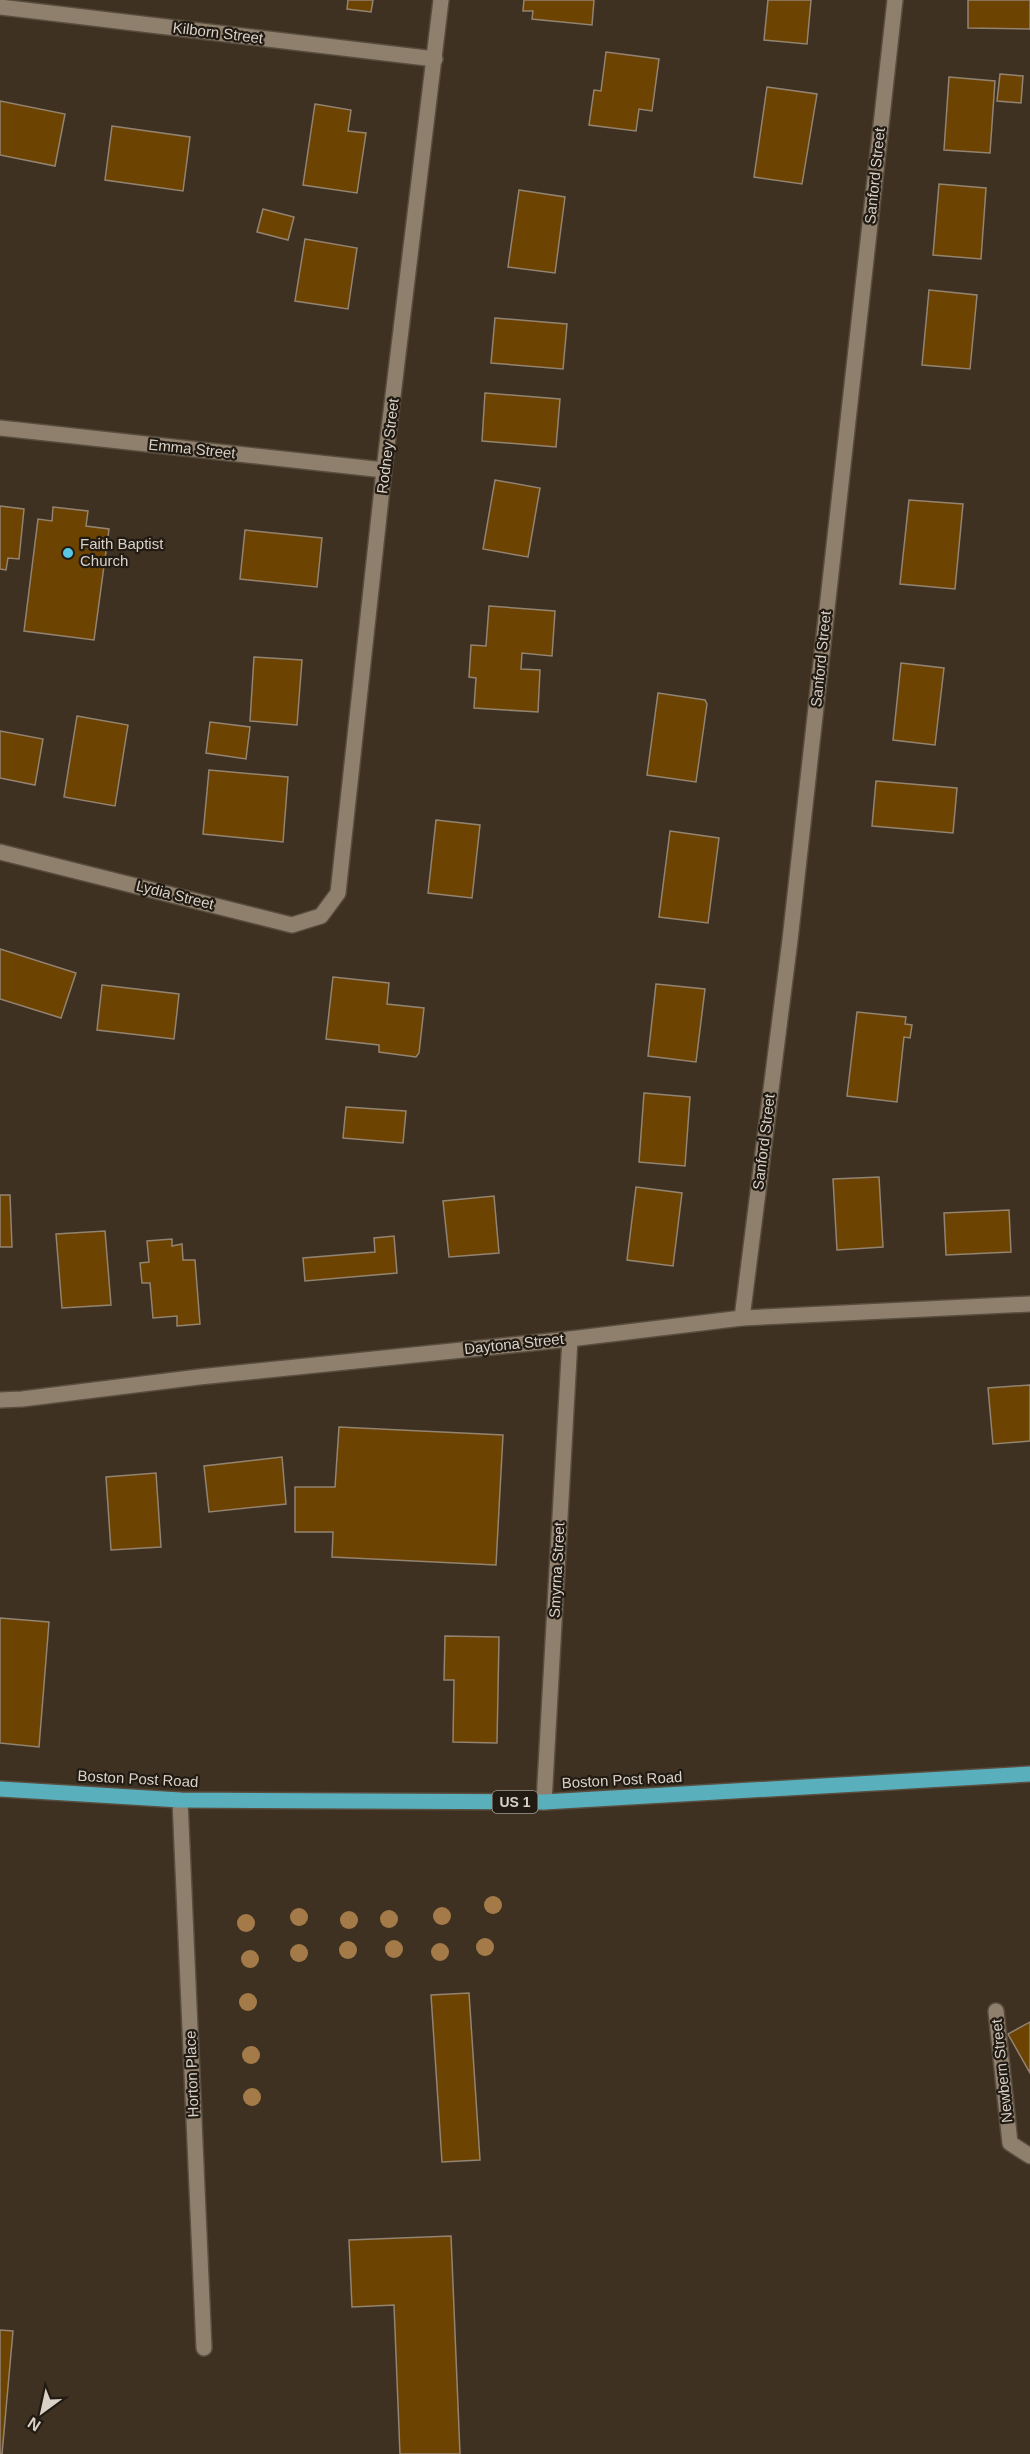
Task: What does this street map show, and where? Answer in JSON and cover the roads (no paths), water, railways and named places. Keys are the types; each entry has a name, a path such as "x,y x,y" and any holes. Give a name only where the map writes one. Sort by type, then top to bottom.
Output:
{"main road":[{"name":"Boston Post Road","path":"0,1789 180,1800 544,1802 1030,1774"}],"street":[{"name":"Rodney Street","path":"338,893 384,470 441,0"},
{"name":"Sanford Street","path":"742,1317 790,940 895,0"},
{"name":"Kilborn Street","path":"0,7 435,59"},
{"name":"Emma Street","path":"0,428 384,470"},
{"name":"Lydia Street","path":"0,852 292,925 321,916 338,893"},
{"name":"Daytona Street","path":"0,1400 570,1339 742,1317 1030,1304"},
{"name":"Smyrna Street","path":"544,1802 570,1339"},
{"name":"Horton Place","path":"180,1800 204,2348"},
{"name":"Newbern Street","path":"996,2011 1010,2143 1030,2156"}],"place":[{"name":"Faith Baptist Church","path":"68,553"}]}
